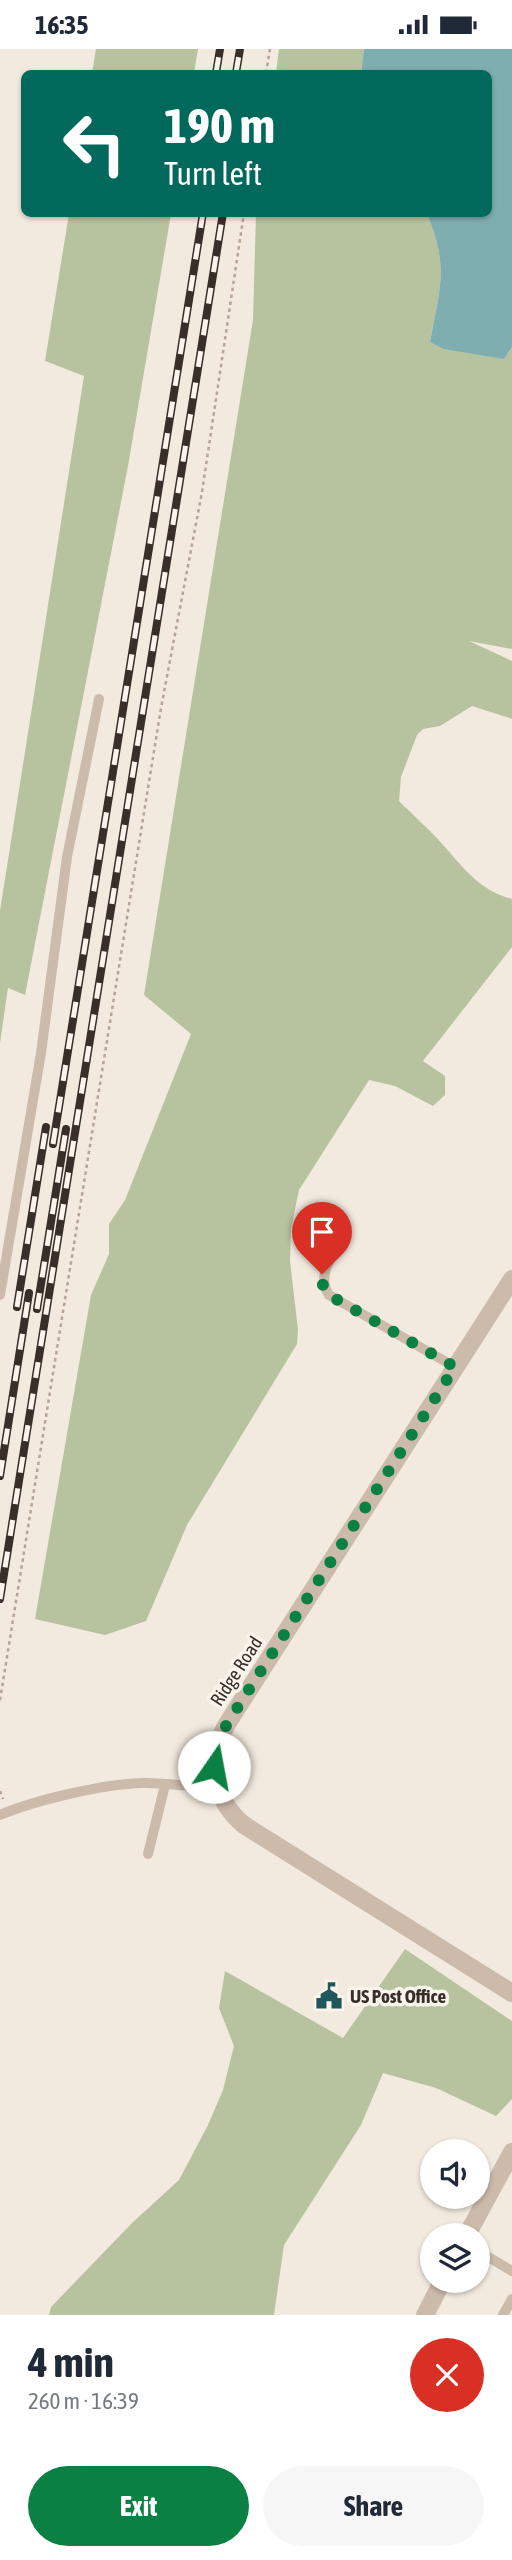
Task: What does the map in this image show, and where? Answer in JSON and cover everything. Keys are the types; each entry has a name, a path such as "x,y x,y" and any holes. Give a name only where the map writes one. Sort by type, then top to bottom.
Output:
{"street":[{"name":"Ridge Road","path":"217,1785 215,1759 223,1730 512,1279"},
{"path":"217,1785 229,1809 244,1825 512,1993"},
{"path":"474,2223 512,2152"},
{"path":"425,2315 436,2293"}],"lane":[{"path":"0,1295 41,1053 67,857 99,699"},
{"path":"343,1238 322,1274 323,1286 329,1295 455,1367"},
{"path":"0,1815 112,1786 143,1783 197,1788 217,1785"},
{"path":"148,1853 165,1785"},
{"path":"490,2258 512,2271"},
{"path":"503,2315 512,2299"}],"path":[{"path":"266,70 270,49"},
{"path":"0,1700 161,708 202,492 243,217"}],"green space":[{"path":"96,49 198,49 194,70 92,70"},
{"path":"279,49 364,49 361,70 276,70"},
{"path":"69,217 170,217 128,466 25,995 8,988 0,1043 0,911 84,376 45,361"},
{"path":"256,217 428,217 440,263 439,292 430,342 504,359 512,347 512,649 469,641 512,661 512,719 472,706 440,726 423,729 417,735 401,777 399,801 474,879 491,891 512,899 512,947 423,1061 445,1076 445,1095 433,1106 395,1086 369,1080 299,1190 291,1229 290,1261 298,1330 297,1344 187,1525 146,1621 105,1635 35,1619 91,1295 109,1254 109,1224 125,1200 191,1034 144,995 253,320"},
{"path":"405,1949 512,2021 512,2099 496,2116 436,2088 383,2073 361,2125 284,2245 274,2315 49,2315 51,2307 132,2223 179,2180 208,2125 223,2090 234,2046 219,2008 225,1971 343,2038"}],"water":[{"path":"364,49 512,49 512,347 504,359 444,349 430,342 439,291 440,263 428,217 492,217 492,70 361,70"}],"railway":[{"path":"216,70 220,49"},
{"path":"236,70 240,49"},
{"path":"53,1144 202,217"},
{"path":"0,1599 222,217"},
{"path":"17,1307 46,1127"},
{"path":"37,1309 66,1129"},
{"path":"0,1476 29,1293"}],"place":[{"name":"US Post Office","path":"329,1996"}],"route":[{"path":"214,1767 217,1744 223,1730 455,1367 329,1295 323,1286 322,1274"}]}
